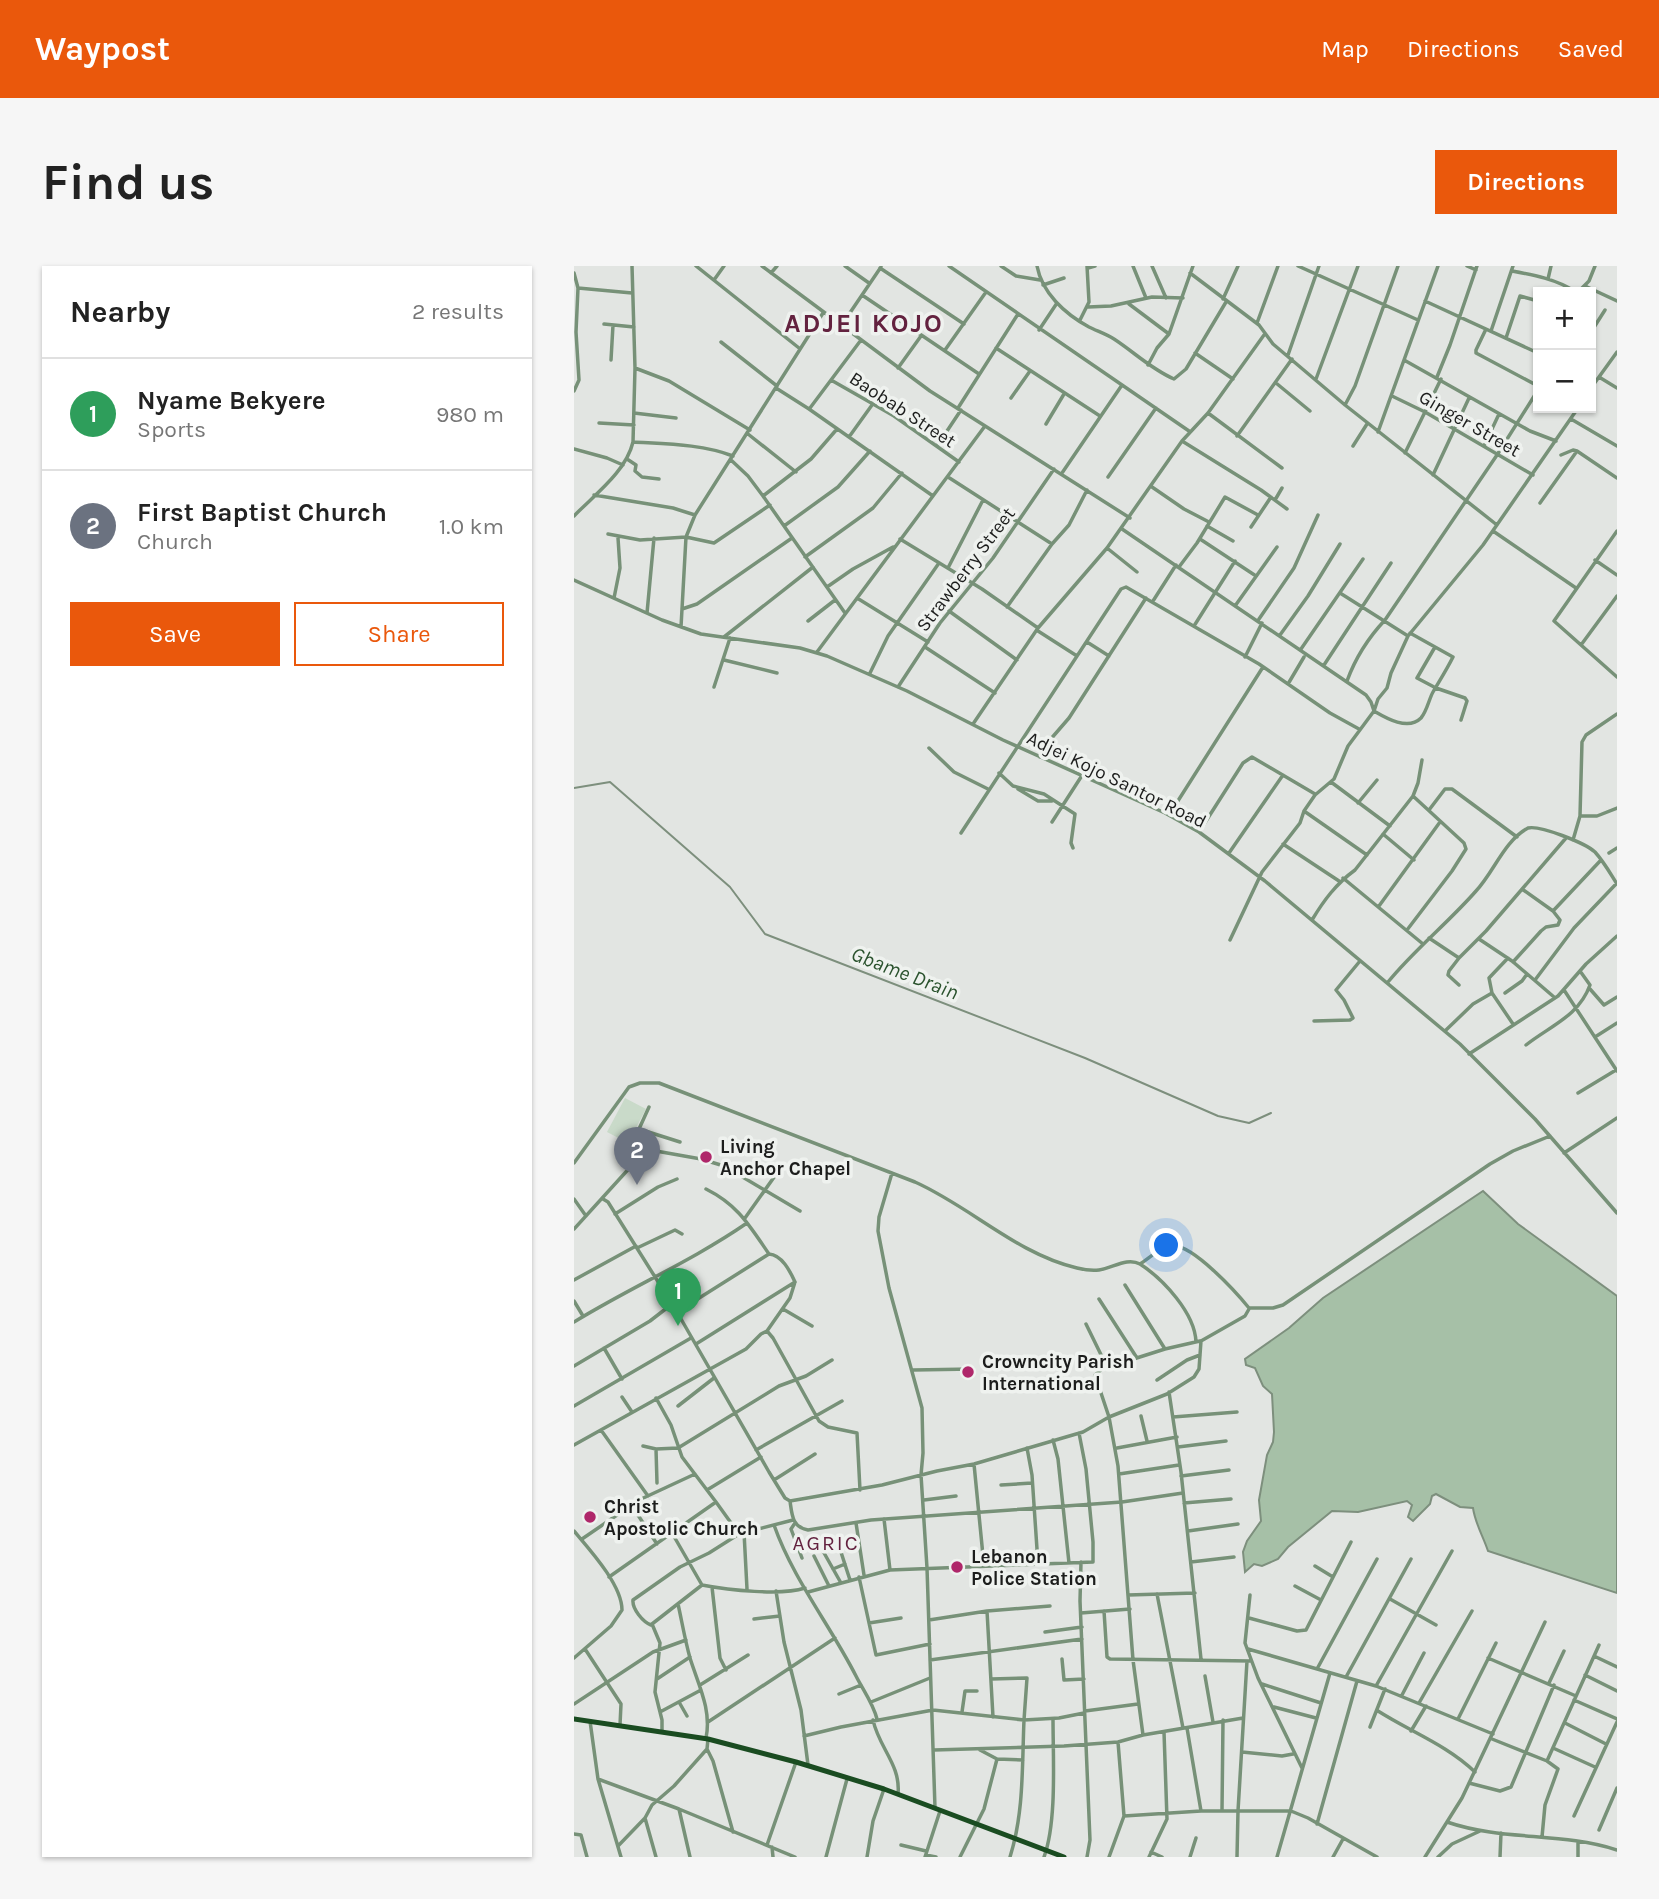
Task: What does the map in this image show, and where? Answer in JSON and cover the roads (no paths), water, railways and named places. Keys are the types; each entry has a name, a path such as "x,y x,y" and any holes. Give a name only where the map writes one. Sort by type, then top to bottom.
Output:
{"main road":[{"path":"574,1719 707,1739 808,1765 898,1794 1016,1839 1045,1854 1064,1857"}],"street":[{"path":"574,516 623,465 633,442 635,368 632,266"},
{"path":"696,266 799,348"},
{"path":"714,280 724,266"},
{"path":"762,266 898,368 1130,518"},
{"path":"771,273 777,266"},
{"path":"845,266 869,284"},
{"path":"949,266 1190,431"},
{"path":"1001,266 1016,276 1041,283 1064,278"},
{"path":"1037,266 1041,283 1057,303 1148,365 1174,379 1185,371 1225,300 1238,266"},
{"path":"1080,320 1088,307 1088,267 1096,266"},
{"path":"1133,266 1146,298"},
{"path":"1153,266 1166,298"},
{"path":"1148,365 1169,334 1193,266"},
{"path":"1256,324 1278,266"},
{"path":"1298,266 1418,320"},
{"path":"1287,355 1319,266"},
{"path":"1316,379 1358,266"},
{"path":"1345,405 1355,386 1398,266"},
{"path":"1378,432 1438,266"},
{"path":"1405,453 1439,378 1476,268 1467,266"},
{"path":"1548,279 1551,266"},
{"path":"1595,266 1585,286 1617,301"},
{"path":"841,326 881,267 964,324"},
{"path":"1533,385 1478,355 1476,350 1489,330 1512,269 1568,287"},
{"path":"574,273 578,288 575,332 579,380 574,391"},
{"path":"1190,273 1256,324 1264,335 1367,424 1497,525"},
{"path":"578,288 632,293"},
{"path":"945,350 986,292"},
{"path":"862,295 979,374"},
{"path":"1506,338 1520,296 1533,300"},
{"path":"1088,307 1129,303 1146,298 1183,298"},
{"path":"1425,300 1533,350"},
{"path":"1040,330 1057,303"},
{"path":"1129,303 1169,334"},
{"path":"1596,324 1605,310"},
{"path":"681,627 686,537 695,515 823,313"},
{"path":"937,446 1018,314"},
{"path":"604,324 634,327"},
{"path":"611,360 613,325"},
{"path":"973,724 1038,630 1108,548 1182,441 1208,413 1264,335"},
{"path":"898,368 921,336"},
{"path":"810,409 862,340"},
{"path":"721,342 776,387 933,496"},
{"path":"996,348 1100,416"},
{"path":"1596,382 1617,352"},
{"path":"1195,353 1233,379"},
{"path":"1237,436 1292,359"},
{"path":"1405,360 1517,424 1556,441"},
{"path":"635,368 669,381 748,432 796,472"},
{"path":"1012,398 1030,371"},
{"path":"1599,377 1617,388"},
{"name":"Baobab Street","path":"831,380 959,462"},
{"path":"1276,383 1310,411"},
{"path":"1062,473 1122,386"},
{"path":"1046,424 1064,394"},
{"name":"Ginger Street","path":"1392,396 1425,412 1533,475"},
{"path":"1433,475 1469,397"},
{"path":"1348,681 1353,664 1497,455 1533,397"},
{"path":"849,437 872,405"},
{"path":"1108,477 1156,408"},
{"path":"634,412 676,418"},
{"path":"1208,413 1282,468"},
{"path":"1230,940 1260,877 1300,823 1315,794 1331,782 1359,729 1374,711 1378,699 1387,688 1409,634 1438,597 1457,579 1575,413"},
{"path":"1483,446 1499,414"},
{"path":"1572,419 1617,446"},
{"path":"599,423 634,425"},
{"path":"1353,446 1367,424"},
{"path":"817,652 985,426"},
{"path":"763,496 811,459 837,429"},
{"path":"1182,441 1287,509"},
{"path":"633,442 722,452 732,458 763,496 845,613"},
{"path":"574,449 623,465"},
{"path":"784,526 838,487 870,451"},
{"path":"1540,503 1577,451"},
{"path":"1561,454 1577,451 1617,478"},
{"path":"627,459 636,465 635,471 642,477 659,479"},
{"name":"Strawberry Street","path":"898,687 949,611 1019,523 1054,468"},
{"path":"805,557 873,509 902,473"},
{"path":"948,477 1052,544"},
{"path":"1151,486 1233,541"},
{"path":"1251,527 1282,488"},
{"path":"1007,607 1074,518 1087,490"},
{"path":"594,495 673,508 695,515"},
{"path":"1153,601 1200,539 1226,496 1258,515"},
{"path":"948,568 983,500"},
{"path":"608,534 640,540 686,537 710,543 717,542 769,505"},
{"path":"1245,657 1260,621 1294,568 1318,515"},
{"path":"1122,529 1348,681 1366,695 1374,711 1389,720 1406,724 1417,720 1423,715 1452,657 1340,593"},
{"path":"1493,531 1576,588"},
{"path":"1617,531 1554,622 1617,677"},
{"path":"614,598 620,568 618,538"},
{"path":"647,613 654,538"},
{"path":"682,609 697,604 792,538"},
{"path":"900,538 972,583 1077,656"},
{"path":"1200,539 1256,576"},
{"path":"1280,635 1340,544"},
{"path":"827,587 895,546"},
{"path":"1235,606 1276,547"},
{"path":"1108,548 1137,572"},
{"path":"1301,649 1363,559"},
{"path":"1595,560 1617,575"},
{"path":"1194,626 1235,561"},
{"path":"869,674 897,622 939,563"},
{"path":"1324,666 1391,563"},
{"path":"724,638 813,568"},
{"name":"Adjei Kojo Santor Road","path":"574,580 701,634 817,652 898,687 1018,747 1169,815 1199,832 1260,877 1445,1030 1551,1136 1617,1213"},
{"path":"961,833 1121,589 1129,588 1153,601 1359,729"},
{"path":"1581,645 1617,596"},
{"path":"857,597 897,622 995,693"},
{"path":"1040,757 1043,748 1069,718 1146,598"},
{"path":"808,621 835,600"},
{"path":"949,611 1017,660"},
{"path":"714,687 730,638"},
{"path":"1087,642 1109,656"},
{"path":"1435,648 1417,678 1465,698 1467,701 1461,720"},
{"path":"1287,684 1304,657"},
{"path":"724,660 777,673"},
{"path":"1169,815 1263,667"},
{"path":"1572,840 1580,816 1582,742 1586,735 1617,714"},
{"path":"929,748 954,772 988,789"},
{"path":"1199,832 1247,759 1252,757 1315,794"},
{"path":"1312,920 1341,880 1355,870 1413,796 1422,760"},
{"path":"999,773 1026,796 1038,801 1052,801"},
{"path":"1229,853 1283,775"},
{"path":"1052,822 1082,777"},
{"path":"1358,804 1377,780"},
{"path":"1331,782 1390,826"},
{"path":"1017,788 1044,794 1076,816 1071,843 1073,848"},
{"path":"1429,810 1445,789 1452,789 1517,836"},
{"path":"1407,930 1452,872 1466,849 1464,842 1413,796"},
{"path":"1580,816 1597,816 1617,808"},
{"path":"1304,811 1367,855"},
{"path":"1379,906 1440,821"},
{"path":"1388,982 1479,888 1517,836 1524,830 1535,827 1588,847 1617,883 1574,928 1535,980"},
{"path":"1383,834 1414,860"},
{"path":"1459,985 1448,975 1449,971 1566,838"},
{"path":"1283,844 1379,906 1423,944"},
{"path":"1609,853 1617,848"},
{"path":"1553,911 1601,860"},
{"path":"1513,962 1541,931 1546,927 1558,925 1560,920 1553,911 1522,889"},
{"path":"1429,938 1459,958"},
{"path":"1469,1054 1564,990 1615,938 1617,945"},
{"path":"1479,939 1508,958 1554,997"},
{"path":"1508,958 1488,981 1492,993 1513,1024"},
{"path":"1314,1021 1353,1018 1336,990 1360,961"},
{"path":"1580,971 1604,1005 1617,997"},
{"path":"1505,993 1527,974"},
{"path":"1526,1045 1578,1008 1590,985"},
{"path":"1564,990 1617,1071 1578,1093"},
{"path":"1445,1030 1473,1004 1492,993"},
{"path":"1595,1037 1617,1023"},
{"path":"574,1163 626,1091 636,1084 653,1082 676,1088 925,1186 1008,1238 1062,1263 1092,1271 1129,1261 1140,1264 1179,1302 1192,1323 1199,1341 1199,1369 1194,1377 1169,1392 1079,1433 974,1464 860,1490 790,1501 785,1498 756,1450 655,1276 603,1199"},
{"path":"646,1153 639,1129 649,1107"},
{"path":"1564,1153 1617,1118"},
{"path":"639,1129 680,1142"},
{"path":"1140,1264 1168,1246 1182,1247 1193,1254 1249,1308 1273,1308 1283,1305 1490,1164 1551,1136"},
{"path":"574,1229 603,1199 608,1190 646,1153 656,1151 718,1163 800,1211"},
{"path":"574,1152 579,1155"},
{"path":"574,1322 682,1263 746,1221 782,1166"},
{"path":"892,1173 879,1217 878,1231 889,1288 922,1408 921,1475 938,1810 926,1854"},
{"path":"615,1214 658,1187 677,1179"},
{"path":"706,1189 725,1199 746,1221 769,1254"},
{"path":"574,1199 586,1216"},
{"path":"574,1280 670,1231 677,1230 682,1234"},
{"path":"574,1445 746,1349 767,1331 793,1292 795,1282 782,1261 775,1254 769,1254 677,1312"},
{"path":"695,1345 795,1282"},
{"path":"1125,1285 1166,1349"},
{"path":"1099,1299 1137,1358"},
{"path":"574,1301 583,1316"},
{"path":"574,1366 650,1321 672,1304"},
{"path":"1143,1735 1133,1660 1116,1448 1095,1375 1107,1367 1199,1341 1245,1316 1249,1308"},
{"path":"783,1309 812,1326"},
{"path":"1086,1324 1107,1367"},
{"path":"767,1331 823,1425 857,1433 860,1490"},
{"path":"574,1406 691,1338"},
{"path":"604,1348 622,1379"},
{"path":"1157,1380 1187,1360 1200,1355"},
{"path":"643,1446 656,1449 678,1448 779,1386 806,1376 832,1360"},
{"path":"913,1370 973,1369"},
{"path":"678,1406 714,1378"},
{"path":"1169,1392 1177,1437 1201,1659"},
{"path":"622,1397 632,1412"},
{"path":"656,1398 671,1424 685,1463 738,1534"},
{"path":"756,1450 842,1401"},
{"path":"1173,1417 1237,1412"},
{"path":"1141,1416 1147,1441"},
{"path":"601,1430 649,1496"},
{"path":"672,1533 702,1585 747,1590 806,1590 890,1570 1094,1560 1086,1469 1079,1433"},
{"path":"1116,1448 1177,1437"},
{"path":"1053,1440 1069,1563"},
{"path":"1178,1447 1226,1441"},
{"path":"1027,1448 1038,1564"},
{"path":"656,1449 657,1483"},
{"path":"774,1480 815,1454"},
{"path":"707,1490 761,1457"},
{"path":"974,1464 984,1566"},
{"path":"1119,1474 1179,1465"},
{"path":"1181,1476 1229,1471"},
{"path":"581,1539 649,1496 695,1474"},
{"path":"1001,1485 1032,1483"},
{"path":"794,1522 808,1530 884,1519 1122,1502 1183,1493"},
{"path":"924,1500 956,1496"},
{"path":"1184,1503 1231,1499"},
{"path":"790,1501 794,1522 791,1529 802,1558"},
{"path":"609,1577 716,1502"},
{"path":"632,1506 657,1544"},
{"path":"884,1519 890,1570"},
{"path":"662,1732 656,1699 659,1637 633,1606 633,1600 680,1567 738,1534 794,1522"},
{"path":"856,1523 868,1623 873,1647 878,1656 930,1644"},
{"path":"1187,1531 1238,1524"},
{"path":"774,1525 785,1555 870,1702 883,1748 898,1772 898,1794"},
{"path":"574,1531 609,1577 620,1599 622,1610 611,1626 574,1658"},
{"path":"744,1532 747,1590"},
{"path":"1249,1618 1297,1631 1304,1630 1351,1542"},
{"path":"819,1544 841,1583"},
{"path":"839,1546 850,1580"},
{"path":"1376,1686 1452,1551"},
{"path":"814,1556 830,1586"},
{"path":"1191,1562 1234,1557"},
{"path":"1317,1669 1377,1559"},
{"path":"1346,1678 1410,1559"},
{"path":"1081,1562 1084,1744 1090,1840 1087,1857"},
{"path":"833,1569 845,1564"},
{"path":"1315,1566 1333,1577"},
{"path":"651,1625 702,1585"},
{"path":"1295,1586 1321,1600"},
{"path":"712,1587 719,1653 726,1670"},
{"path":"776,1591 808,1765"},
{"path":"1128,1595 1195,1593"},
{"path":"1157,1594 1201,1811"},
{"path":"1237,1857 1243,1718 1249,1661 1245,1634 1250,1595"},
{"path":"1390,1600 1436,1625"},
{"path":"678,1604 708,1722 707,1749 713,1761 733,1832"},
{"path":"929,1620 988,1611 1050,1606"},
{"path":"1081,1613 1130,1609"},
{"path":"988,1611 993,1717"},
{"path":"1104,1611 1107,1657 1110,1659 1249,1661"},
{"path":"1419,1703 1472,1611"},
{"path":"754,1619 780,1616"},
{"path":"868,1623 901,1618"},
{"path":"1425,1857 1475,1772 1545,1622"},
{"path":"1045,1632 1082,1627"},
{"path":"708,1722 835,1638"},
{"path":"930,1660 1082,1639"},
{"path":"574,1703 660,1648 686,1640"},
{"path":"1458,1719 1496,1643"},
{"path":"1547,1761 1599,1645"},
{"path":"585,1649 621,1704 620,1726"},
{"path":"1248,1649 1385,1689 1458,1719 1547,1761 1558,1769 1545,1805 1542,1838"},
{"path":"1469,1783 1500,1791 1508,1790 1527,1752 1564,1651"},
{"path":"1402,1696 1424,1653"},
{"path":"660,1712 701,1688 748,1655"},
{"path":"1594,1656 1617,1667"},
{"path":"657,1679 690,1657"},
{"path":"1488,1658 1552,1684 1617,1721 1574,1816"},
{"path":"1062,1659 1064,1680 1084,1679"},
{"path":"1249,1661 1273,1706 1293,1754 1303,1769"},
{"path":"1277,1857 1331,1673"},
{"path":"1585,1675 1617,1691"},
{"path":"1205,1676 1213,1723"},
{"path":"870,1702 931,1677"},
{"path":"992,1679 1027,1678 1016,1839 1010,1857"},
{"path":"1317,1824 1357,1681"},
{"path":"1262,1684 1321,1703"},
{"path":"839,1693 861,1685"},
{"path":"1370,1727 1385,1689"},
{"path":"962,1712 965,1691 977,1691"},
{"path":"679,1702 687,1716"},
{"path":"804,1736 933,1710 1024,1720 1053,1719 1139,1704"},
{"path":"1273,1706 1316,1718"},
{"path":"1411,1731 1426,1706"},
{"path":"1378,1711 1451,1752 1469,1764 1475,1772"},
{"path":"934,1750 1053,1747 1118,1742 1143,1735 1243,1718"},
{"path":"1045,1854 1050,1840 1052,1809 1053,1719"},
{"path":"1222,1811 1223,1720"},
{"path":"590,1721 598,1779 621,1857"},
{"path":"1565,1723 1606,1744"},
{"path":"1162,1857 1150,1855 1166,1824 1164,1732"},
{"path":"1109,1857 1124,1816 1118,1742"},
{"path":"1553,1748 1595,1767"},
{"path":"618,1846 645,1818 652,1805 659,1801 707,1749"},
{"path":"979,1749 997,1759 1023,1760"},
{"path":"1242,1752 1282,1756 1293,1754"},
{"path":"960,1857 988,1799 997,1759"},
{"path":"773,1857 769,1846 796,1762"},
{"path":"826,1857 847,1776"},
{"path":"598,1779 659,1801 794,1857"},
{"path":"1599,1830 1617,1788"},
{"path":"867,1857 873,1821 884,1789"},
{"path":"679,1809 690,1857"},
{"path":"1124,1816 1201,1811 1291,1811 1375,1856"},
{"path":"645,1818 656,1857"},
{"path":"1447,1822 1482,1830 1578,1842 1617,1850"},
{"path":"1438,1857 1452,1844 1482,1830"},
{"path":"1500,1857 1501,1833"},
{"path":"574,1834 581,1835 587,1857"},
{"path":"1190,1857 1196,1838"},
{"path":"1333,1857 1343,1839"},
{"path":"1578,1842 1578,1857"},
{"path":"901,1845 936,1857"}],"waterway":[{"name":"Gbame Drain","path":"574,788 610,782 730,887 765,934 1085,1058 1218,1116 1249,1123 1271,1113"}],"place":[{"name":"Living Anchor Chapel","path":"706,1157"},
{"name":"First Baptist Church","path":"637,1185"},
{"name":"Nyame Bekyere","path":"678,1326"},
{"name":"Crowncity Parish International","path":"968,1372"},
{"name":"Christ Apostolic Church","path":"590,1517"},
{"name":"Lebanon Police Station","path":"957,1567"}],"district":[{"name":"ADJEI KOJO","path":"864,323"},
{"name":"AGRIC","path":"826,1543"}]}
